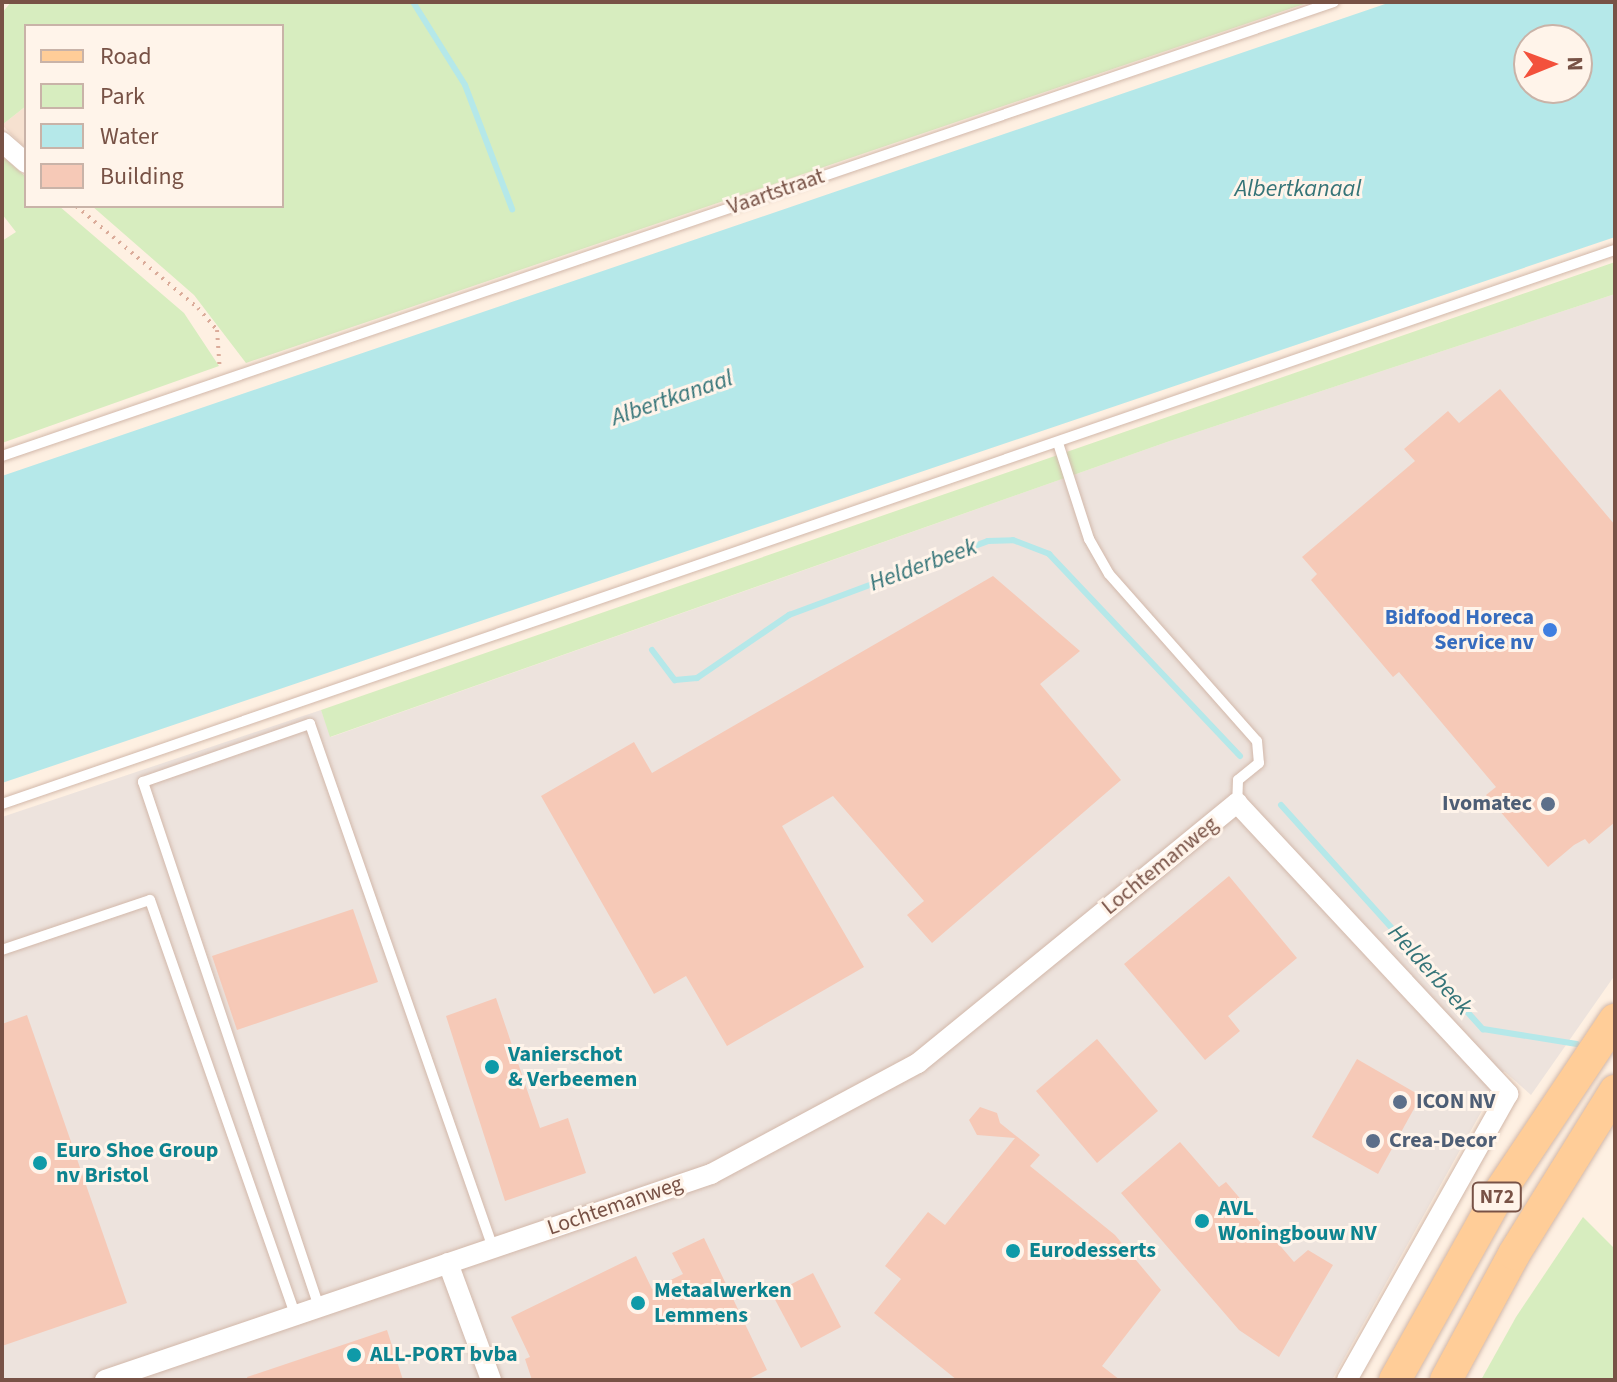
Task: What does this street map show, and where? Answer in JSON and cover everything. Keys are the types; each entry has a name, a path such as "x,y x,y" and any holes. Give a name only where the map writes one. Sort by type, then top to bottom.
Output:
{"main road":[{"name":"N72","path":"1395,1380 1501,1190 1614,1022"},
{"name":"N72","path":"1446,1380 1514,1254 1615,1091"}],"street":[{"path":"2,142 24,161"},
{"name":"Lochtemanweg","path":"105,1380 711,1174 918,1063 1237,803 1508,1094 1347,1380"},
{"path":"448,1263 491,1380"}],"lane":[{"name":"Vaartstraat","path":"2,456 1334,2"},
{"path":"2,804 1615,250"},
{"path":"1058,443 1089,539 1109,574 1257,741 1259,763 1238,780 1237,803"},
{"path":"319,1307 143,782 310,724 493,1248"},
{"path":"2,950 150,900 295,1315"}],"path":[{"path":"78,208 198,308 217,330 223,352 218,383"}],"shaded area":[{"path":"24,108 24,147 2,125"},
{"path":"1615,294 1615,975 1531,1095 1504,1071 1332,1380 2,1380 2,817 321,710 331,737 1167,442"}],"green space":[{"path":"11,2 1310,2 246,363 194,295 94,208 284,208 284,24 24,24 24,108 2,125 2,13"},
{"path":"2,156 24,175 24,208 61,208 184,313 219,366 2,443 2,241 16,232 2,214"},
{"path":"1615,262 1615,294 1167,442 330,737 321,710"},
{"path":"1583,1217 1615,1249 1615,1380 1481,1380 1516,1317"}],"water":[{"name":"Albertkanaal","path":"1391,2 1615,2 1615,237 2,783 2,476"}],"building":[{"name":"Bidfood Horeca Service nv","path":"1500,389 1615,525 1615,822 1589,844 1585,839 1574,845 1548,867 1486,795 1496,787 1399,672 1393,677 1311,580 1317,574 1302,557 1415,461 1404,449 1448,411 1459,423"},
{"path":"993,576 1080,651 1040,684 1121,780 932,943 907,915 924,901 833,796 782,826 864,967 727,1046 686,976 654,994 541,796 634,742 652,773"},
{"path":"1229,876 1297,958 1228,1016 1240,1031 1205,1060 1124,964"},
{"path":"353,909 378,982 237,1030 212,956"},
{"name":"Vanierschot & Verbeemen","path":"496,998 540,1128 568,1118 586,1173 505,1201 446,1016"},
{"name":"Euro Shoe Group nv Bristol","path":"27,1015 127,1303 2,1346 2,1024"},
{"path":"1097,1039 1158,1111 1097,1163 1036,1091"},
{"path":"1357,1059 1421,1096 1378,1174 1312,1137"},
{"name":"Eurodesserts","path":"980,1107 997,1113 1000,1123 1040,1155 1030,1166 1115,1235 1161,1290 1102,1366 1120,1380 957,1380 874,1313 901,1279 885,1266 928,1212 945,1225 1015,1138 977,1135 969,1120"},
{"name":"AVL Woningbouw NV","path":"1180,1142 1219,1187 1226,1182 1294,1262 1308,1250 1333,1265 1279,1357 1239,1330 1121,1193"},
{"name":"Metaalwerken Lemmens","path":"704,1238 767,1370 747,1380 532,1380 525,1359 530,1357 511,1317 636,1256 652,1289 683,1274 672,1253"},
{"path":"813,1273 841,1327 801,1348 772,1294"},
{"name":"ALL-PORT bvba","path":"387,1330 403,1380 248,1380 247,1377"}],"waterway":[{"name":"Helderbeek","path":"413,2 465,85 512,209"},
{"name":"Helderbeek","path":"652,650 675,680 697,678 789,615 988,541 1013,540 1049,554 1240,756"},
{"name":"Helderbeek","path":"1281,805 1483,1029 1577,1044"}],"place":[{"name":"Bidfood Horeca Service nv","path":"1550,630"},
{"name":"Ivomatec","path":"1548,804"},
{"name":"Vanierschot & Verbeemen","path":"492,1067"},
{"name":"ICON NV","path":"1400,1102"},
{"name":"Crea-Decor","path":"1373,1141"},
{"name":"Euro Shoe Group nv Bristol","path":"40,1163"},
{"name":"AVL Woningbouw NV","path":"1202,1221"},
{"name":"Eurodesserts","path":"1013,1251"},
{"name":"Metaalwerken Lemmens","path":"638,1303"},
{"name":"ALL-PORT bvba","path":"354,1355"}]}
